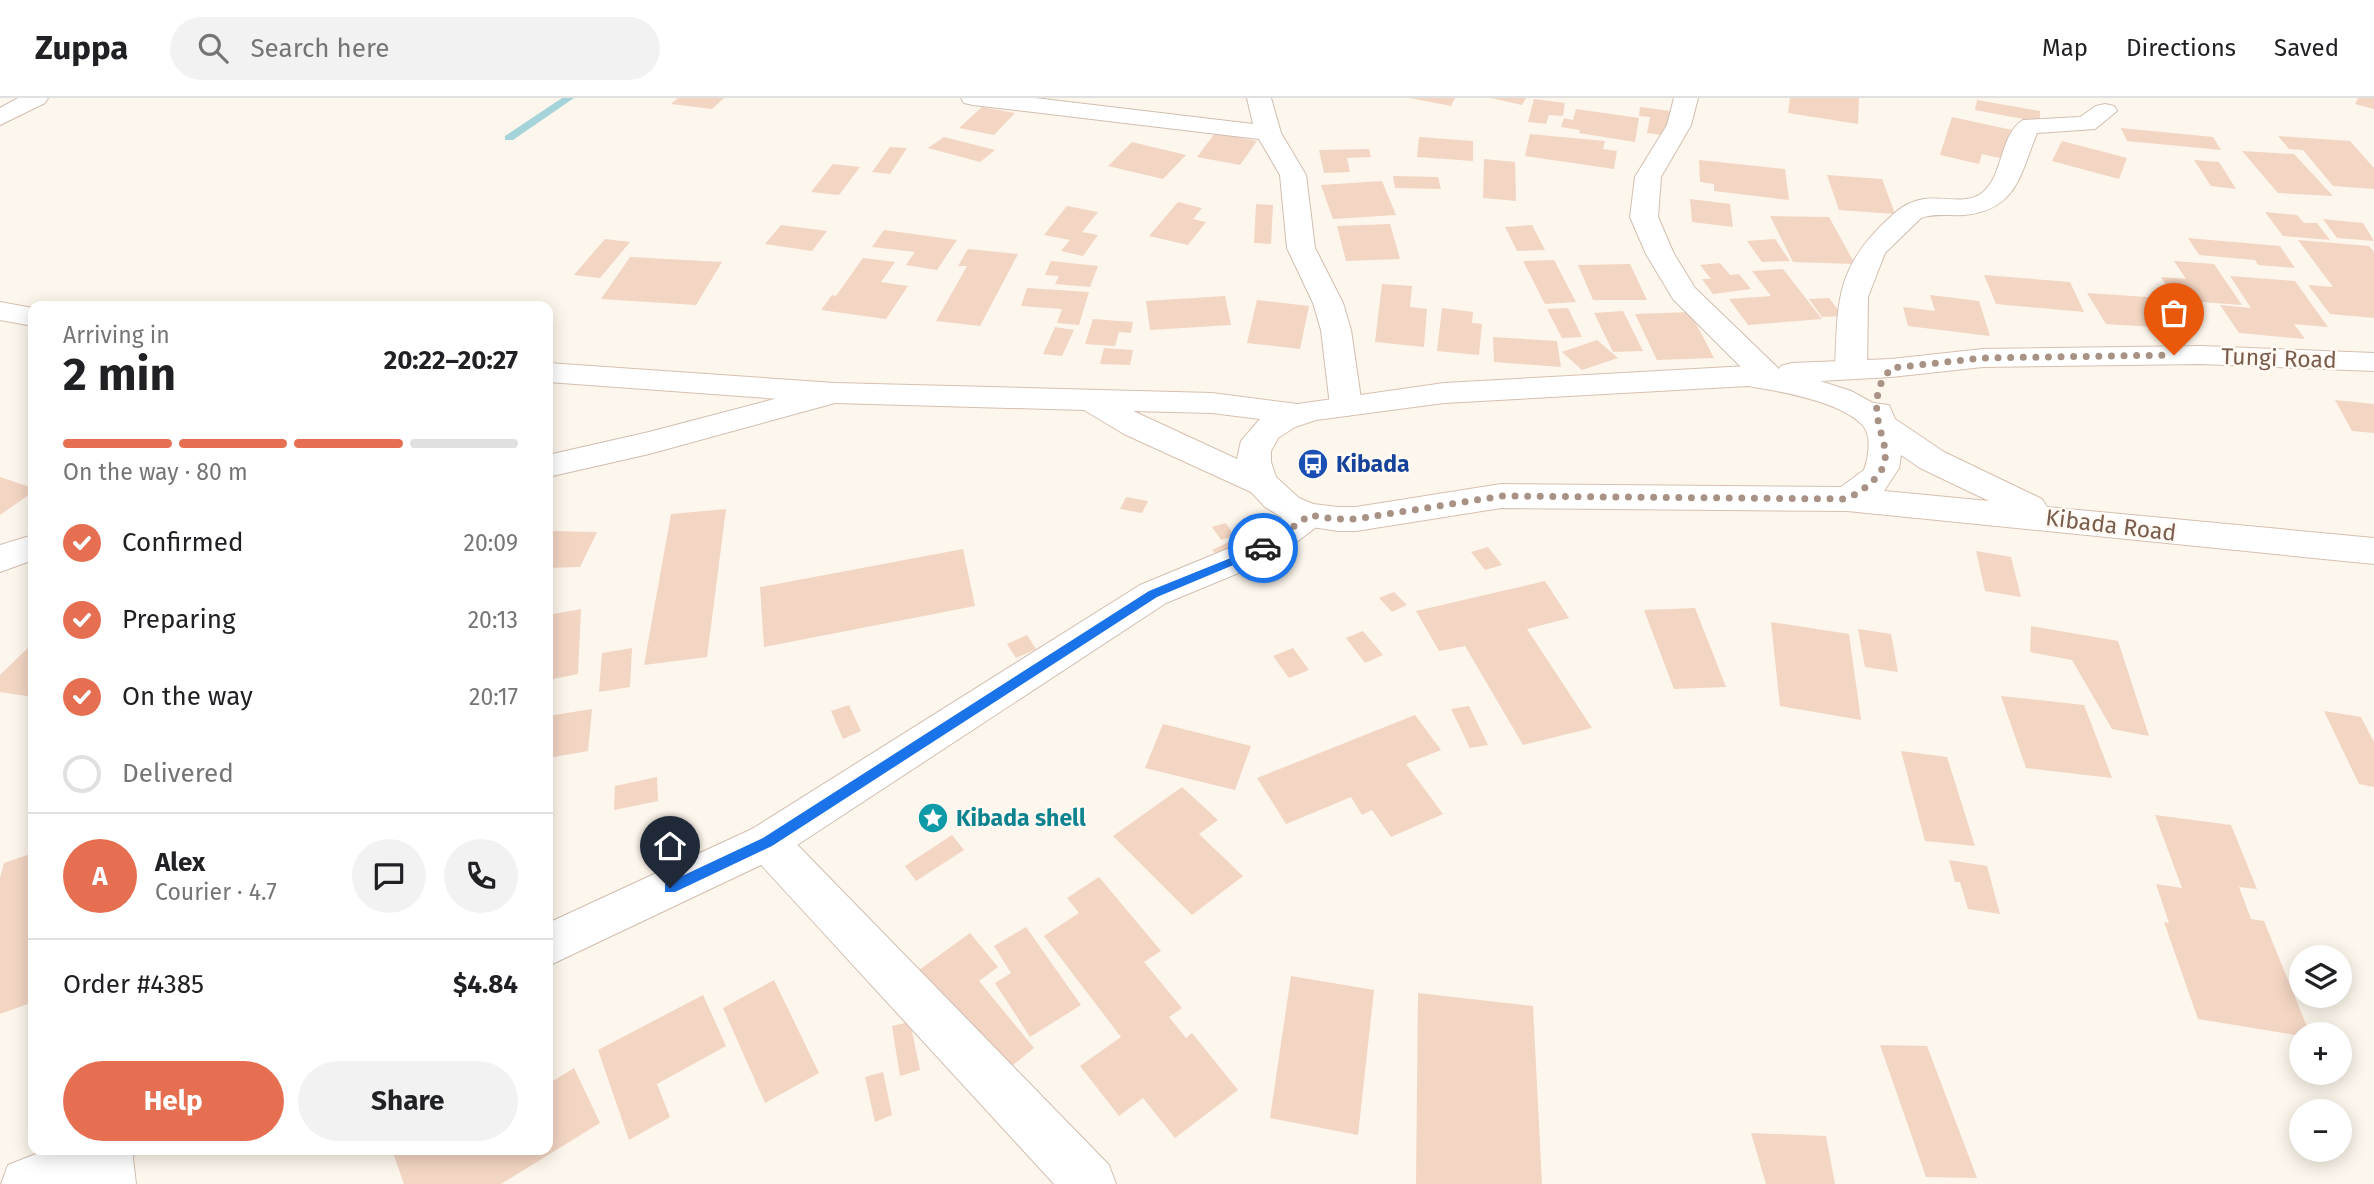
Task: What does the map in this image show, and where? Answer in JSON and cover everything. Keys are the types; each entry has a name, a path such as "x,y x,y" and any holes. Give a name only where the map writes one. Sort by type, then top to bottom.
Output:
{"street":[{"path":"0,118 36,98"},
{"path":"973,98 1268,133"},
{"path":"1259,98 1268,133 1293,175 1301,248 1328,303 1336,330 1346,406"},
{"path":"1686,98 1679,125 1648,177 1644,218 1660,254 1683,293 1757,375"},
{"path":"1850,370 1853,297 1872,250 1912,212 1926,207 1965,207 1987,202 2001,191 2026,129 2032,125 2086,124 2105,111"},
{"path":"0,311 28,316"},
{"name":"Tungi Road","path":"1757,375 1891,368 1983,358 2201,355 2374,362"},
{"path":"1847,499 1867,488 1880,475 1885,460 1885,441 1879,423 1880,385 1891,368"},
{"path":"553,373 835,393 1212,403 1297,414 1444,393 1757,375 1823,391 1850,402 1931,460 2058,519"},
{"path":"553,465 649,443 835,393"},
{"name":"Kibada Road","path":"1093,401 1145,432 1261,483 1272,496 1289,507 1310,515 1333,519 1356,519 1502,496 1847,499 2058,519 2214,538 2374,551"},
{"path":"1261,483 1254,470 1258,442 1267,431 1297,414"},
{"path":"553,943 768,842 1153,594 1262,549 1310,515"},
{"path":"0,559 28,549"},
{"path":"768,842 1090,1184"},
{"path":"27,1184 109,1162"}],"building":[{"path":"678,98 724,98 712,109 671,104"},
{"path":"1410,98 1455,98 1451,106"},
{"path":"1491,98 1526,98 1522,105"},
{"path":"1790,98 1859,98 1858,124 1788,113"},
{"path":"2358,98 2374,98 2374,109 2355,104"},
{"path":"1534,99 1565,103 1563,116 1549,115 1546,124 1528,122"},
{"path":"1977,100 2040,111 2040,122 1975,110"},
{"path":"982,107 1015,113 994,135 959,128"},
{"path":"1640,107 1671,111 1669,136 1647,133 1650,117 1639,116"},
{"path":"1576,109 1639,118 1635,142 1579,133 1580,130 1561,127 1564,118 1573,120"},
{"path":"1952,117 2012,130 2004,159 1982,154 1979,164 1940,155"},
{"path":"2121,128 2213,137 2221,150 2127,141"},
{"path":"1215,133 1257,141 1240,165 1197,157"},
{"path":"1530,134 1605,141 1603,149 1617,151 1614,169 1525,156"},
{"path":"2278,136 2350,141 2374,168 2374,189 2333,186 2303,150 2289,149"},
{"path":"944,137 995,150 980,162 928,148"},
{"path":"1419,137 1473,141 1473,161 1417,157"},
{"path":"2062,141 2127,158 2119,179 2052,161"},
{"path":"1132,142 1186,155 1163,179 1108,166"},
{"path":"890,147 907,148 890,174 872,172"},
{"path":"1369,149 1371,157 1347,158 1350,172 1324,173 1319,150"},
{"path":"2242,151 2294,154 2333,196 2278,193"},
{"path":"1484,159 1515,162 1516,201 1483,198"},
{"path":"1699,160 1785,169 1789,200 1714,191 1714,184 1700,182"},
{"path":"2194,160 2219,162 2236,189 2211,186"},
{"path":"833,164 860,167 839,195 811,192"},
{"path":"1827,175 1882,179 1895,214 1839,210"},
{"path":"1393,176 1438,177 1441,189 1395,188"},
{"path":"1382,181 1396,215 1333,219 1321,185"},
{"path":"1690,199 1730,204 1733,227 1692,222"},
{"path":"1178,202 1202,208 1193,219 1206,222 1188,245 1149,236"},
{"path":"1256,204 1273,205 1271,244 1254,243"},
{"path":"1067,206 1098,212 1082,232 1098,235 1083,256 1061,251 1070,240 1044,235"},
{"path":"2265,212 2297,215 2304,223 2317,223 2330,240 2283,236"},
{"path":"1770,216 1829,217 1855,264 1793,262"},
{"path":"2323,219 2363,223 2374,241 2337,238"},
{"path":"1390,224 1400,259 1346,261 1337,226"},
{"path":"781,225 827,231 812,251 765,244"},
{"path":"1532,225 1545,250 1517,251 1505,227"},
{"path":"884,230 957,240 937,270 906,265 915,252 872,247"},
{"path":"2188,238 2280,246 2295,268 2258,265 2255,260 2199,255"},
{"path":"605,239 630,242 600,278 574,275"},
{"path":"1775,239 1790,261 1762,262 1747,241"},
{"path":"2298,240 2369,246 2374,252 2374,318 2330,314 2308,285 2333,287"},
{"path":"968,249 1018,254 980,326 936,321 967,266 958,266"},
{"path":"630,257 722,262 696,305 601,299"},
{"path":"863,258 895,262 881,282 908,286 886,319 821,310 832,295 836,296"},
{"path":"1554,260 1576,302 1545,304 1523,261"},
{"path":"1051,261 1098,266 1090,287 1055,284 1059,276 1045,275"},
{"path":"2174,261 2214,264 2242,305 2175,300 2161,277 2186,279"},
{"path":"1720,263 1730,275 1739,274 1751,289 1713,294 1702,279 1711,279 1700,265"},
{"path":"1630,264 1647,300 1593,300 1578,265"},
{"path":"1783,269 1822,319 1748,325 1729,299 1771,296 1752,271"},
{"path":"1984,275 2070,282 2084,312 1996,304"},
{"path":"2230,276 2295,281 2328,327 2294,324 2305,339 2239,333 2220,305 2251,308"},
{"path":"1382,284 1412,286 1410,307 1427,309 1424,347 1375,342"},
{"path":"1027,288 1089,292 1079,325 1057,323 1062,309 1021,306"},
{"path":"2087,293 2162,298 2185,334 2156,331 2153,327 2106,324"},
{"path":"1930,295 1979,301 1990,336 1908,326 1903,307 1935,311"},
{"path":"1225,296 1231,325 1150,330 1146,301"},
{"path":"1829,298 1843,316 1822,317 1809,299"},
{"path":"1257,300 1309,306 1300,349 1247,343"},
{"path":"1442,308 1473,312 1472,323 1482,324 1479,355 1437,351"},
{"path":"1568,308 1582,337 1562,338 1547,309"},
{"path":"1623,311 1643,351 1613,352 1594,313"},
{"path":"1690,312 1714,358 1657,360 1635,314"},
{"path":"1093,319 1133,322 1131,333 1119,332 1115,346 1085,344"},
{"path":"1055,327 1074,330 1062,356 1043,354"},
{"path":"1493,337 1557,341 1561,367 1494,362"},
{"path":"1597,340 1618,358 1582,370 1562,352"},
{"path":"1104,348 1133,350 1130,365 1100,364"},
{"path":"2335,400 2374,404 2374,433 2352,431"},
{"path":"0,477 28,486 28,495 0,515"},
{"path":"1126,497 1148,501 1142,513 1120,509"},
{"path":"726,509 707,657 644,665 671,514"},
{"path":"1226,523 1234,536 1221,540 1212,527"},
{"path":"553,531 597,532 580,567 553,568"},
{"path":"1252,531 1265,543 1225,563 1212,550"},
{"path":"1488,547 1502,565 1485,570 1471,552"},
{"path":"963,549 975,606 764,647 760,587"},
{"path":"1976,551 2011,557 2021,597 1985,591"},
{"path":"1545,581 1569,618 1527,629 1592,728 1523,745 1465,646 1439,651 1416,611"},
{"path":"1394,592 1407,605 1392,612 1379,598"},
{"path":"1695,608 1726,687 1674,689 1644,610"},
{"path":"581,609 578,674 553,679 553,614"},
{"path":"1771,622 1849,634 1861,720 1780,706"},
{"path":"2031,626 2118,641 2149,736 2112,729 2072,660 2030,652"},
{"path":"1858,629 1891,634 1898,672 1865,667"},
{"path":"1363,631 1383,655 1365,663 1346,638"},
{"path":"1027,635 1036,649 1016,658 1007,644"},
{"path":"28,648 28,696 0,692 0,675"},
{"path":"632,648 630,687 599,692 602,653"},
{"path":"1293,648 1309,670 1289,678 1273,656"},
{"path":"2001,696 2084,705 2112,778 2026,768"},
{"path":"849,705 861,731 843,739 831,711"},
{"path":"1469,706 1488,745 1470,748 1451,709"},
{"path":"592,709 588,751 553,757 553,715"},
{"path":"2324,711 2361,717 2374,742 2374,787 2359,784"},
{"path":"1415,715 1441,750 1406,764 1443,814 1391,837 1372,810 1362,815 1351,797 1286,824 1257,778"},
{"path":"1163,724 1251,746 1235,790 1145,768"},
{"path":"1901,751 1947,757 1975,846 1925,841"},
{"path":"657,777 658,801 614,810 615,786"},
{"path":"1182,787 1218,820 1199,834 1243,876 1192,915 1113,836"},
{"path":"2155,815 2231,825 2257,889 2239,887 2251,919 2264,921 2289,982 2289,1008 2299,1008 2305,1022 2289,1022 2289,1034 2198,1019 2164,922 2169,923 2156,884 2182,888"},
{"path":"952,835 964,850 916,881 905,866"},
{"path":"28,855 28,1004 0,1014 0,878 4,863"},
{"path":"1949,860 1987,866 2000,914 1968,909 1960,882 1955,882"},
{"path":"1099,877 1161,951 1144,962 1182,1008 1169,1017 1186,1038 1192,1033 1238,1090 1175,1138 1143,1098 1119,1116 1080,1066 1121,1037 1044,936 1079,913 1067,898"},
{"path":"1026,927 1081,1005 1030,1037 995,983 1011,973 994,946"},
{"path":"970,933 998,967 979,981 1034,1048 1002,1074 919,970"},
{"path":"1291,976 1374,990 1358,1135 1270,1118"},
{"path":"774,980 819,1073 765,1103 723,1008"},
{"path":"1418,993 1533,1006 1542,1184 1416,1184"},
{"path":"703,995 726,1046 657,1084 670,1117 629,1140 598,1050"},
{"path":"910,1022 920,1070 900,1076 892,1026"},
{"path":"1880,1045 1927,1046 1977,1178 1926,1177"},
{"path":"574,1068 600,1123 553,1152 553,1081"},
{"path":"883,1072 892,1115 875,1122 865,1077"},
{"path":"1751,1133 1826,1136 1835,1184 1766,1184"},
{"path":"394,1155 548,1155 501,1184 404,1184"}],"waterway":[{"path":"509,138 569,98"}],"way so far":[{"path":"1263,548 1310,515 1356,519 1502,496 1847,499 1867,488 1880,475 1885,460 1885,441 1879,423 1877,402 1880,385 1891,368 1983,358 2174,355"}],"place":[{"name":"Kibada","path":"1313,464"},
{"name":"Kibada shell","path":"933,818"}],"route":[{"path":"670,888 768,842 1153,594 1263,548"}]}
